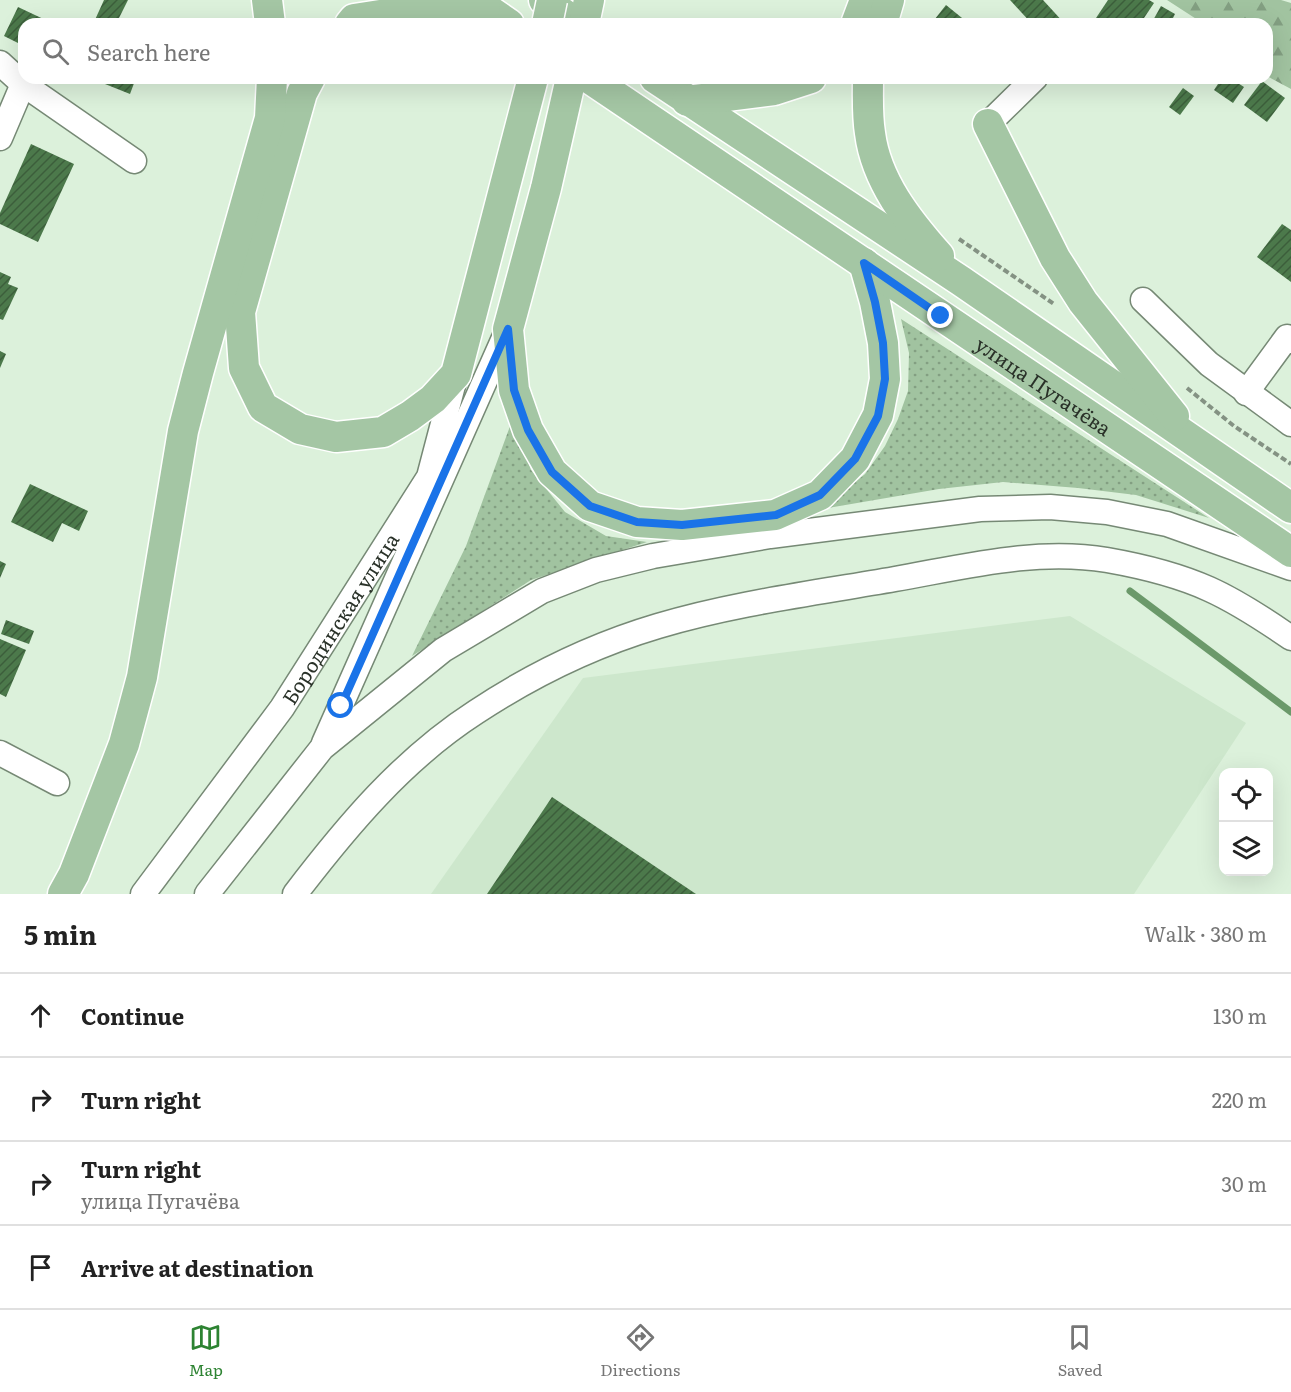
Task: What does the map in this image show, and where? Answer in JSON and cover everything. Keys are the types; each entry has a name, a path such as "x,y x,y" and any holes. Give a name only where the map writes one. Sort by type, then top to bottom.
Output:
{"main road":[{"path":"267,0 269,18"},
{"path":"544,0 570,18"},
{"path":"548,18 552,0"},
{"path":"585,18 589,0"},
{"path":"858,18 865,0"},
{"path":"884,18 889,0"},
{"path":"366,18 420,9 489,11"},
{"path":"63,894 74,874 124,744 139,688 183,431 270,118 272,84"},
{"path":"307,84 302,93 240,312 244,368 263,407 300,429 336,437 383,432 433,399 456,374"},
{"name":"Бородинская улица","path":"456,374 532,84"},
{"path":"570,84 546,188 508,329 514,390 528,430 552,472 590,506 637,522 682,525 776,515 820,495 855,459 878,416 885,379 883,343 864,263"},
{"name":"улица Пугачёва","path":"598,84 1291,552"},
{"name":"улица Пугачёва","path":"663,84 961,281 1291,508"},
{"path":"687,101 774,90 792,84"},
{"path":"868,84 870,134 884,180 897,202 927,242 961,281"},
{"path":"988,124 1055,258 1083,302 1195,441"}],"street":[{"path":"0,63 18,79"},
{"path":"0,138 23,84 134,161"},
{"path":"988,124 1029,84"},
{"path":"1143,300 1209,364 1291,424"},
{"path":"322,748 508,329"},
{"path":"1246,393 1287,337 1291,340"},
{"name":"Бородинская улица","path":"143,894 282,708 429,477 456,374"},
{"path":"207,894 322,748 443,650 542,591 596,570 653,556 770,536 980,509 1050,507 1107,512 1167,524 1291,568"},
{"path":"295,894 333,845 398,774 473,713 558,664 669,623 715,611 1004,560 1078,557 1145,568 1209,589 1291,638"},
{"path":"2,759 57,783"}],"path":[{"path":"953,234 1057,306"},
{"path":"1179,381 1227,420 1291,464"}],"shaded area":[{"path":"1070,616 1246,723 1134,894 431,894 583,678"}],"green space":[{"path":"1167,0 1281,0 1291,3 1291,89 1273,79 1273,18 1195,18"},
{"path":"901,319 1209,518 1136,495 1003,482 939,489 822,509 865,474 885,446 898,419 908,391 909,353"},
{"path":"513,418 531,470 565,512 606,536 647,542 531,580 412,656 466,546"}],"building":[{"path":"104,0 128,0 119,18 96,18"},
{"path":"1010,0 1043,0 1060,18 1026,18"},
{"path":"1108,0 1149,0 1154,3 1144,18 1096,18"},
{"path":"946,5 962,18 936,18"},
{"path":"1161,6 1175,14 1173,18 1154,18"},
{"path":"18,7 41,18 18,18 18,43 4,36"},
{"path":"105,84 134,84 130,94"},
{"path":"1218,84 1239,84 1244,87 1233,103 1214,90"},
{"path":"1260,84 1266,84 1285,98 1267,122 1244,105"},
{"path":"1183,88 1194,96 1180,115 1169,107"},
{"path":"31,144 74,164 38,242 0,224 0,213"},
{"path":"1282,224 1291,230 1291,282 1257,257"},
{"path":"0,272 11,277 8,284 18,288 3,320 0,319"},
{"path":"0,351 6,354 0,368"},
{"path":"30,484 88,511 79,531 62,523 53,542 11,522"},
{"path":"0,561 6,564 0,578"},
{"path":"6,620 34,631 29,644 1,634"},
{"path":"0,639 26,650 6,697 0,694"},
{"path":"552,797 696,894 487,894"}],"waterway":[{"path":"1130,591 1291,712"}],"route":[{"path":"341,706 508,329 514,390 528,430 552,472 590,506 637,522 682,525 776,515 820,495 855,459 878,416 885,379 883,343 864,263 941,316"}]}
